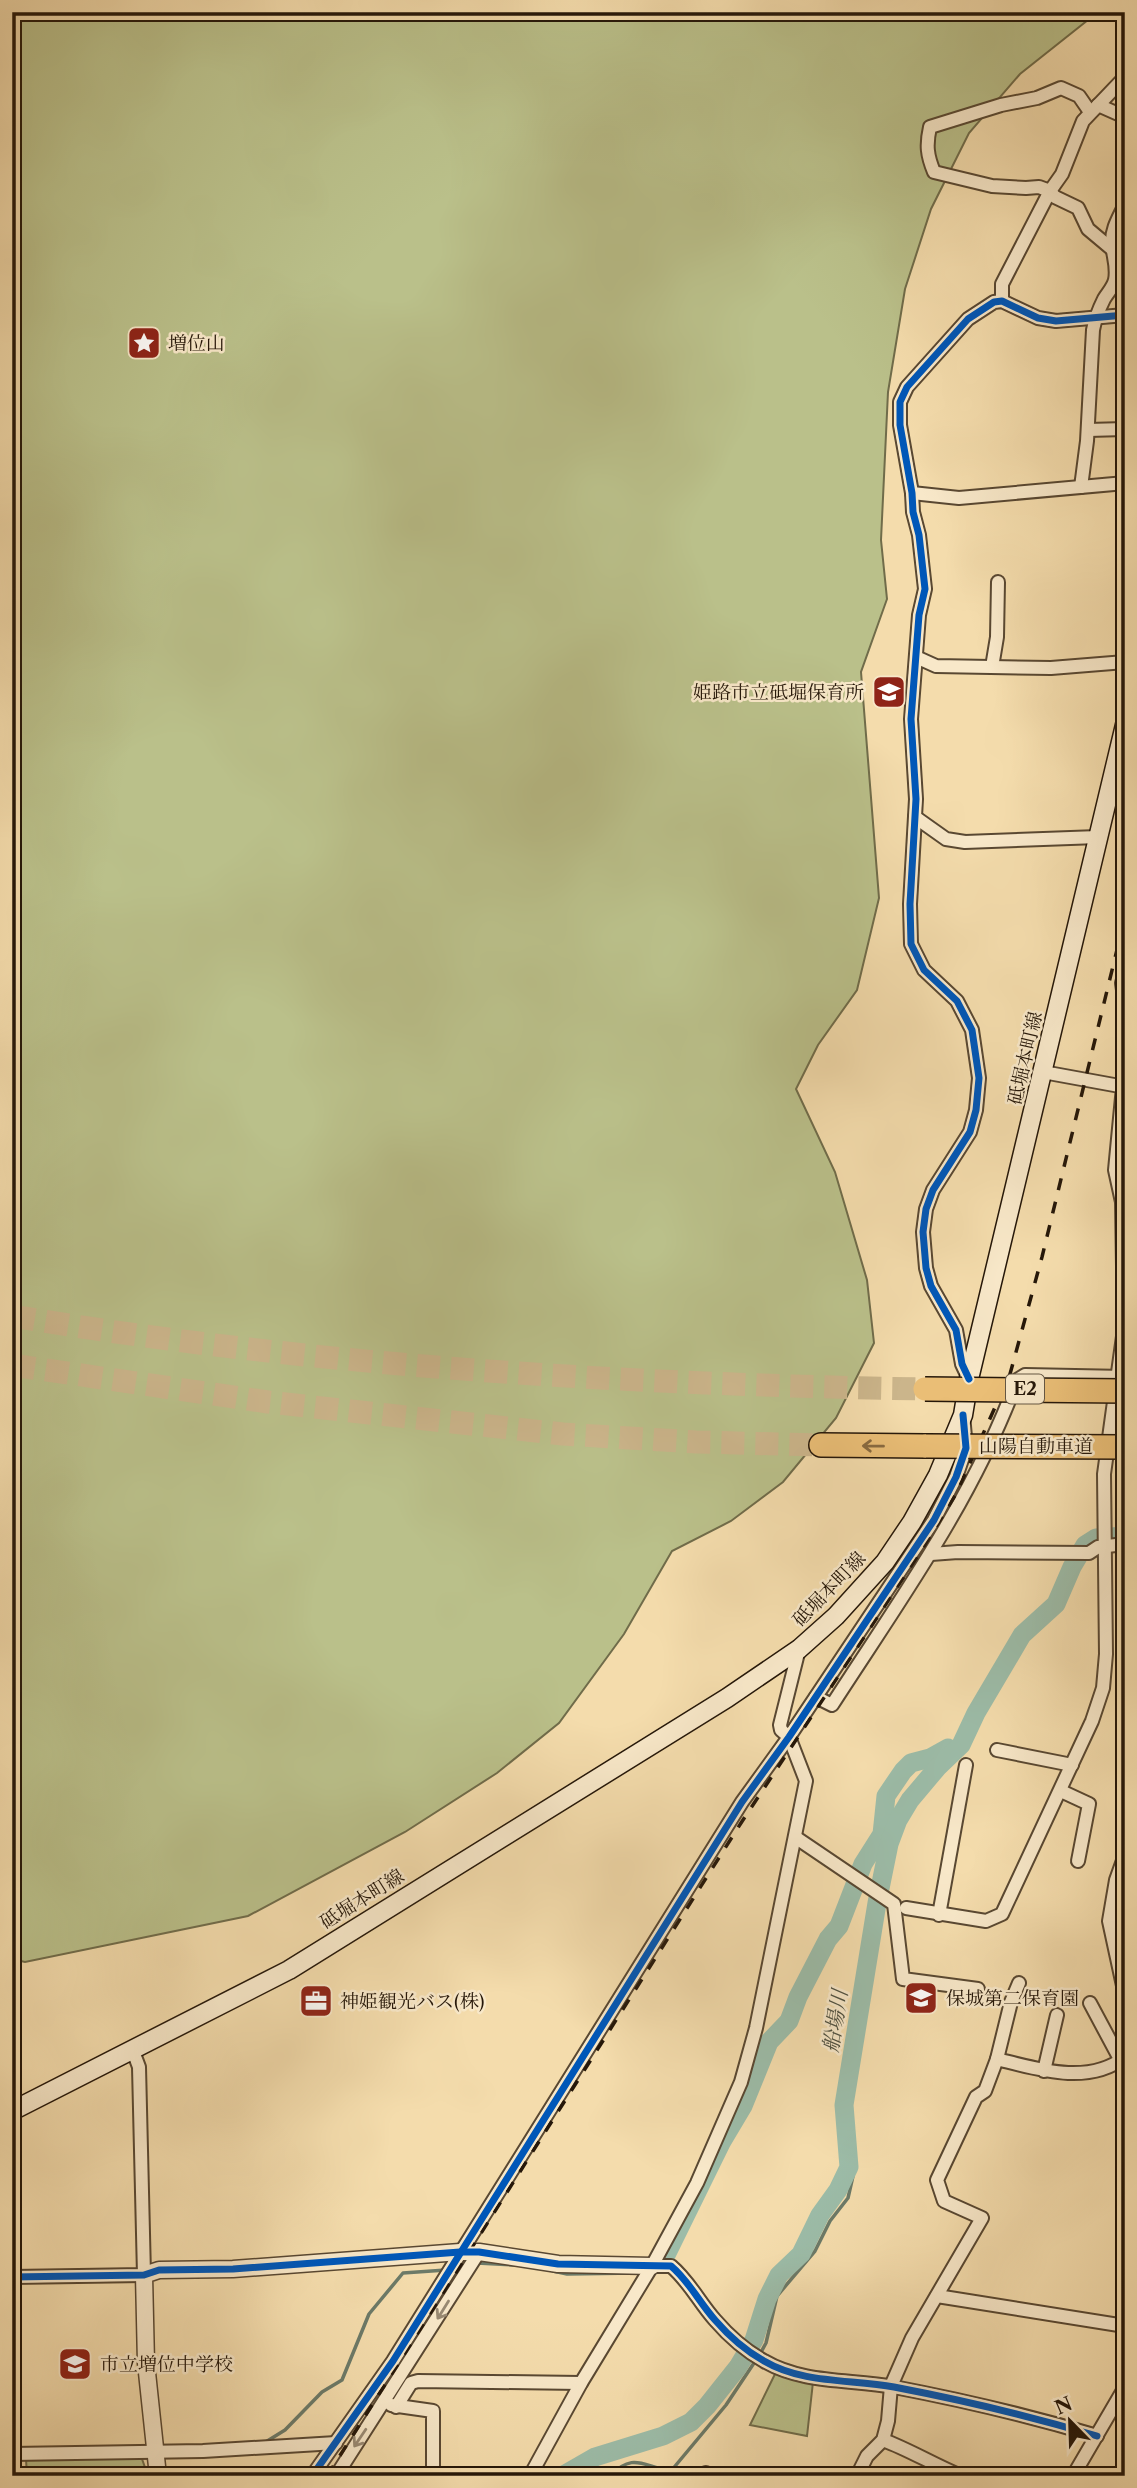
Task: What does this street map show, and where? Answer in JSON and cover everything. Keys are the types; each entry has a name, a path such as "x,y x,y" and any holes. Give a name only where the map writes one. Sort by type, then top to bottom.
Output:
{"highway":[{"name":"E2","path":"925,1389 1122,1382"},
{"name":"山陽自動車道","path":"821,1445 1125,1447"}],"main road":[{"name":"砥堀本町線","path":"15,2106 133,2051 289,1970 727,1698 799,1649 836,1616 885,1562 912,1522 938,1475 963,1415 969,1379 1125,725"}],"street":[{"path":"1002,300 1002,284 1050,191 1062,174 1083,121 1125,77"},
{"path":"1113,250 1088,229 1079,208 1055,197 1050,191 1039,187 992,186 934,172 926,144 930,127 1001,105 1037,98 1061,88 1079,96 1094,108 1125,117"},
{"path":"1081,487 1088,430 1095,316 1115,278 1113,230 1125,204"},
{"path":"969,1379 962,1364 956,1331 931,1286 926,1268 923,1232 926,1209 933,1190 970,1132 976,1110 979,1078 972,1030 957,1001 924,970 911,944 910,904 916,799 911,719 919,615 925,589 919,535 900,425 900,402 907,387 968,318 994,302 1002,300 1038,318 1056,321 1125,315"},
{"path":"1088,430 1125,429"},
{"path":"912,493 959,498 1125,483"},
{"path":"992,667 997,637 998,582"},
{"path":"916,657 936,666 1051,668 1125,662"},
{"path":"915,817 946,839 965,842 1098,837"},
{"path":"1125,972 1122,983 1125,1004"},
{"path":"795,1837 868,1888 900,1906 939,1915 986,1921 1002,1914 1092,1721 1102,1688 1107,1654 1104,1474 1122,1382 1122,1202 1115,1170 1124,1087 1043,1072"},
{"path":"816,1696 832,1705 931,1554 979,1469 1017,1380 1025,1375 1122,1382"},
{"path":"312,2476 393,2361 727,1825 789,1737 940,1509 956,1477 966,1448 963,1415"},
{"path":"931,1554 1088,1553 1098,1548 1125,1544"},
{"path":"530,2476 697,2183 741,2082 756,2028 806,1781 789,1737 781,1730 780,1725 799,1649"},
{"path":"997,1750 1072,1765"},
{"path":"939,1915 966,1765"},
{"path":"1061,1791 1089,1804 1078,1861"},
{"path":"1125,1855 1116,1880 1110,1921 1125,1995"},
{"path":"900,1906 903,1979 978,1989"},
{"path":"857,2476 867,2456 883,2440 888,2421 891,2386 912,2338 982,2218 944,2201 937,2180 976,2097 985,2091 1019,1983"},
{"path":"997,2059 1044,2071 1085,2072 1109,2067 1123,2059 1090,2003"},
{"path":"1044,2071 1058,2015"},
{"path":"133,2051 139,2067 146,2363 158,2476"},
{"path":"12,2277 144,2275 159,2270 233,2269 460,2252 479,2252 558,2264 671,2266 685,2277 716,2321 765,2362 820,2379 891,2386 983,2406 1097,2436"},
{"path":"336,2476 390,2404 479,2252"},
{"path":"937,2296 1125,2326"},
{"path":"390,2404 411,2383 418,2381 581,2383"},
{"path":"1073,2476 1125,2387"},
{"path":"390,2404 433,2411 433,2476"},
{"path":"883,2440 961,2476"},
{"path":"12,2454 157,2452 336,2443"}],"green space":[{"path":"12,12 1098,12 1020,74 969,133 931,209 905,289 888,392 881,540 887,599 861,672 879,898 857,990 818,1045 796,1089 835,1172 867,1280 874,1343 836,1418 783,1482 731,1521 672,1551 624,1634 559,1723 497,1773 405,1832 248,1916 25,1962 12,1959"},
{"path":"776,2372 813,2382 807,2436 750,2425"},
{"path":"26,2459 142,2459 148,2476 27,2476"}],"waterway":[{"name":"船場川","path":"562,2476 595,2457 663,2436 691,2422 738,2367 754,2340 767,2299 779,2275 801,2254 820,2215 838,2190 849,2167 844,2105 877,1903 889,1844 898,1820 910,1800 961,1745 976,1713 1022,1635 1056,1604 1085,1545 1096,1538 1125,1536"},
{"path":"665,2257 721,2143 743,2106 769,2042 789,2021 798,1997 828,1939 839,1926 863,1864 882,1834 886,1796 911,1763 930,1758 948,1748"},
{"path":"760,2354 766,2343 777,2296 815,2251 830,2221 848,2198 853,2176 849,2167"},
{"path":"477,2263 515,2265"},
{"path":"264,2443 285,2430 322,2392 342,2380 369,2314 403,2273 446,2270"},
{"path":"553,2271 567,2274 636,2273"},
{"path":"609,2476 625,2464 632,2463 671,2471 726,2405 756,2360"}],"tunnel":[{"path":"12,1316 239,1348 353,1360 696,1383 925,1389"},
{"path":"12,1365 268,1402 563,1434 696,1442 821,1445"}],"railway":[{"path":"327,2476 741,1823 956,1494 1010,1374 1042,1257 1125,917"}],"cycle path":[{"path":"969,1379 962,1364 956,1330 931,1286 926,1268 923,1232 926,1209 933,1190 970,1132 976,1110 979,1078 972,1030 957,1001 924,970 911,944 910,904 916,799 911,719 919,615 925,589 919,535 900,425 900,402 907,387 968,319 994,302 1002,301 1038,318 1056,321 1125,315"},
{"path":"312,2476 393,2361 742,1802 789,1737 934,1520 956,1477 966,1448 963,1415"},
{"path":"12,2277 144,2275 159,2270 233,2269 460,2252 479,2252 558,2264 671,2266 731,2337 757,2357 779,2368 828,2380 894,2387 945,2397 1097,2436"}],"place":[{"name":"増位山","path":"144,343"},
{"name":"姫路市立砥堀保育所","path":"889,692"},
{"name":"保城第二保育園","path":"921,1998"},
{"name":"神姫観光バス(株)","path":"316,2001"},
{"name":"市立増位中学校","path":"75,2364"}]}
